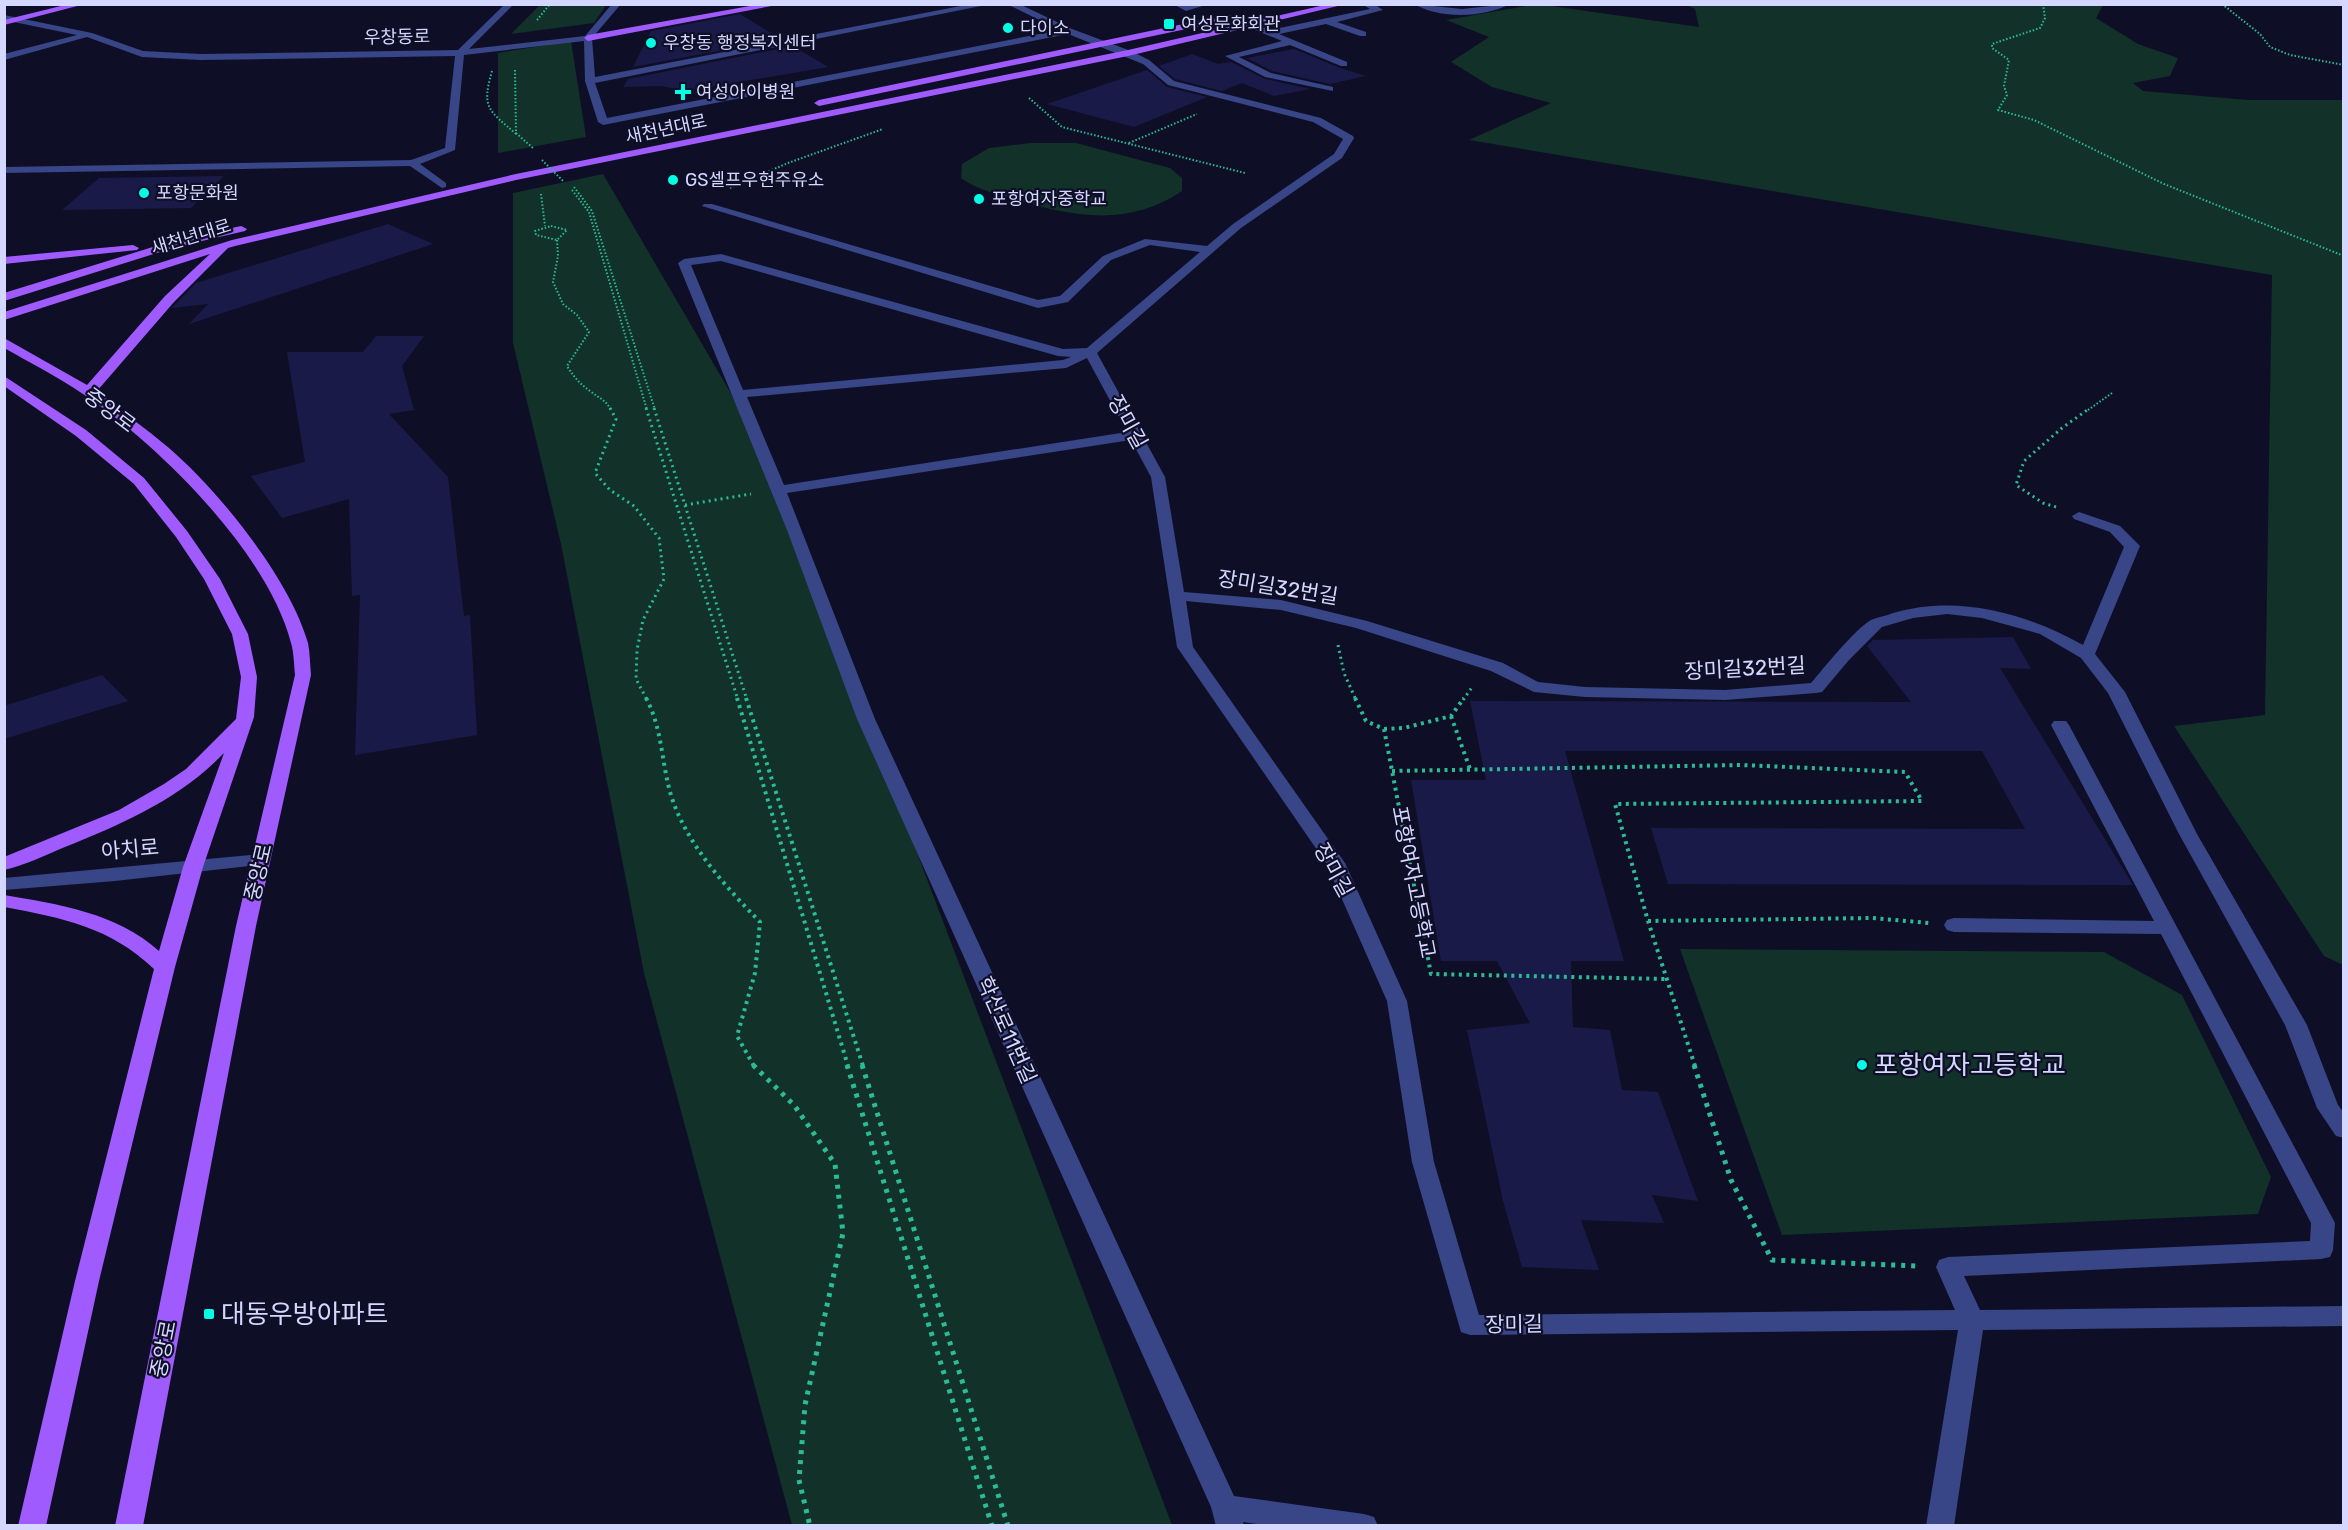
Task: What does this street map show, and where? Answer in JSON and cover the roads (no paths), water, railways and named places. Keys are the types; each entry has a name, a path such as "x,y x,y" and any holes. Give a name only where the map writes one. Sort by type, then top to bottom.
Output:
{"main road":[{"path":"4,23 81,4"},
{"name":"우창동로","path":"588,38 778,4"},
{"name":"새천년대로","path":"4,316 232,243 516,177 1128,53 1293,4"},
{"name":"새천년대로","path":"805,106 1231,17 1251,17 1342,4"},
{"name":"새천년대로","path":"376,198 759,116"},
{"name":"새천년대로","path":"4,297 173,244 250,226"},
{"path":"89,392 150,320 207,262 232,243"},
{"path":"4,261 173,244"},
{"name":"중앙로","path":"4,342 89,392 165,452 219,507 260,561 291,618 300,645 303,675 261,860 129,1526"},
{"name":"중앙로","path":"4,380 81,433 139,481 183,534 212,579 240,634 249,677 245,717 194,867 165,967 87,1281 32,1526"},
{"path":"4,390 44,406"},
{"path":"4,864 114,819 158,798 193,772 245,717"},
{"path":"4,901 57,910 104,927 136,942 165,967"}],"street":[{"path":"4,170 412,163 450,150 460,53 510,4"},
{"path":"617,4 588,38 590,81 603,122 1069,31"},
{"path":"590,81 987,4"},
{"path":"739,394 1066,364 1090,352 1237,226 1338,156 1349,138 1317,120 1171,83 1146,62 1128,53 1069,31 1011,4"},
{"path":"1182,6 1205,4"},
{"path":"1270,33 1379,10 1366,4"},
{"path":"1418,4 1443,12 1455,13 1506,4"},
{"name":"우창동로","path":"4,17 89,35 142,54 201,57 460,53 588,38"},
{"path":"1251,17 1270,33 1344,64"},
{"path":"1327,21 1363,34"},
{"path":"4,57 89,35"},
{"path":"1291,42 1230,56 1268,75 1329,89"},
{"path":"412,163 442,185"},
{"path":"708,206 1038,304 1064,299 1107,258 1149,241 1209,250"},
{"name":"학산로11번길","path":"1090,352 1063,353 721,256 684,263 795,530 866,719 1227,1516"},
{"name":"장미길","path":"1090,352 1158,477 1185,647 1335,863 1397,1001 1423,1162 1470,1324 1972,1320"},
{"path":"779,490 1135,435"},
{"path":"2079,516 2115,529 2132,546 2087,654 2116,692 2188,834 2296,1025 2336,1108 2343,1130"},
{"name":"장미길32번길","path":"1177,596 1281,605 1432,645 1497,667 1534,687 1585,692 1725,695 1816,688 1843,656 1876,624 1911,613 1947,609 1983,613 2046,631 2087,654"},
{"path":"1940,1526 1972,1320 1948,1267 2321,1250 2323,1223 2060,725"},
{"name":"아치로","path":"4,884 261,860"},
{"path":"1954,925 2166,928"},
{"path":"1972,1320 2343,1316"},
{"path":"1227,1516 1364,1526"}],"place":[{"name":"여성문화회관","path":"1169,24"},
{"name":"다이소","path":"1008,28"},
{"name":"우창동 행정복지센터","path":"651,43"},
{"name":"여성아이병원","path":"683,92"},
{"name":"GS셀프우현주유소","path":"673,180"},
{"name":"포항문화원","path":"144,193"},
{"name":"포항여자중학교","path":"979,199"},
{"name":"포항여자고등학교","path":"1862,1065"},
{"name":"대동우방아파트","path":"209,1314"}]}
